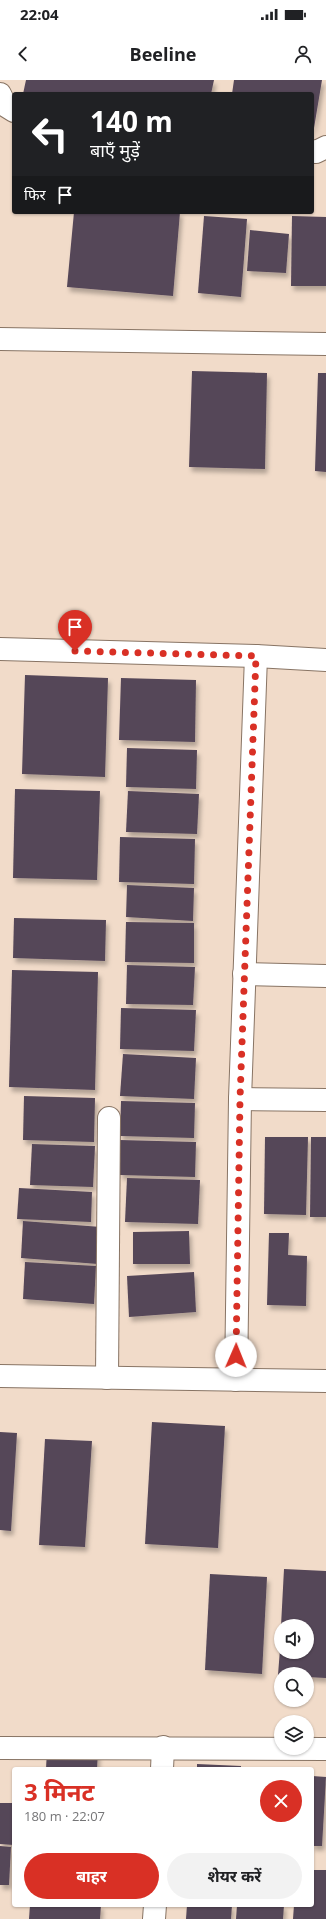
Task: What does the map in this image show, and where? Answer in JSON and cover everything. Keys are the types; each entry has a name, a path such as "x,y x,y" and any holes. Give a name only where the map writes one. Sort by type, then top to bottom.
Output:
{"street":[{"path":"0,94 6,106 12,109"},
{"path":"314,152 326,147"},
{"path":"0,339 326,344"},
{"path":"0,649 256,656 326,660"},
{"path":"236,1380 240,1099 256,656"},
{"path":"244,974 326,976"},
{"path":"240,1099 326,1100"},
{"path":"107,1378 108,1118"},
{"path":"0,1376 326,1381"},
{"path":"162,1767 163,1747"},
{"path":"0,1748 163,1747 326,1749"},
{"path":"154,1919 155,1907"}],"building":[{"path":"26,80 214,80 211,92 23,92"},
{"path":"234,80 322,80 314,128 314,92 232,92"},
{"path":"74,214 180,214 173,296 67,287"},
{"path":"204,216 247,219 241,297 198,293"},
{"path":"292,216 326,217 326,286 291,286"},
{"path":"250,230 289,234 286,273 247,271"},
{"path":"192,371 267,373 265,469 189,467"},
{"path":"318,373 326,373 326,472 315,471"},
{"path":"25,675 108,678 105,777 22,774"},
{"path":"121,678 196,680 195,742 119,740"},
{"path":"127,748 197,750 196,789 126,787"},
{"path":"15,789 100,791 97,880 13,878"},
{"path":"128,791 199,794 197,834 126,832"},
{"path":"120,837 195,839 194,884 119,882"},
{"path":"127,885 194,888 193,921 126,917"},
{"path":"14,918 106,920 105,961 13,958"},
{"path":"126,922 194,923 194,963 125,962"},
{"path":"127,965 195,967 193,1005 126,1004"},
{"path":"12,970 98,972 95,1090 9,1087"},
{"path":"121,1008 196,1010 194,1051 120,1049"},
{"path":"123,1054 196,1058 194,1099 120,1096"},
{"path":"24,1096 95,1098 94,1142 23,1140"},
{"path":"121,1101 195,1103 194,1138 120,1136"},
{"path":"265,1137 308,1137 306,1215 264,1214"},
{"path":"311,1137 326,1137 326,1217 310,1217"},
{"path":"120,1140 196,1142 195,1177 120,1175"},
{"path":"32,1144 95,1146 93,1187 30,1185"},
{"path":"127,1178 200,1180 198,1224 125,1222"},
{"path":"19,1188 92,1192 91,1222 17,1219"},
{"path":"23,1221 101,1227 98,1264 21,1258"},
{"path":"189,1231 190,1264 133,1264 133,1232"},
{"path":"269,1233 289,1233 288,1255 307,1256 306,1306 267,1305"},
{"path":"25,1262 96,1266 94,1304 23,1299"},
{"path":"194,1272 196,1312 129,1317 127,1276"},
{"path":"152,1422 225,1426 218,1548 145,1544"},
{"path":"0,1432 17,1433 11,1531 0,1530"},
{"path":"45,1439 92,1441 85,1547 39,1545"},
{"path":"284,1569 326,1571 326,1678 314,1677 314,1667 279,1667 279,1659 314,1659 314,1619 281,1619"},
{"path":"210,1574 267,1577 262,1674 205,1670"},
{"path":"47,1750 98,1751 97,1767 46,1767"},
{"path":"197,1764 241,1766 241,1767 197,1767"},
{"path":"314,1776 326,1777 322,1846 314,1846"},
{"path":"0,1803 12,1803 12,1845 0,1844"},
{"path":"0,1846 11,1847 9,1885 0,1885"},
{"path":"314,1870 326,1870 326,1919 293,1919 294,1907 314,1907"},
{"path":"30,1907 101,1907 100,1919 29,1919"},
{"path":"187,1907 232,1907 231,1919 186,1919"},
{"path":"237,1907 284,1907 283,1919 236,1919"}],"route":[{"path":"75,651 256,656 240,1099 236,1356"}]}
